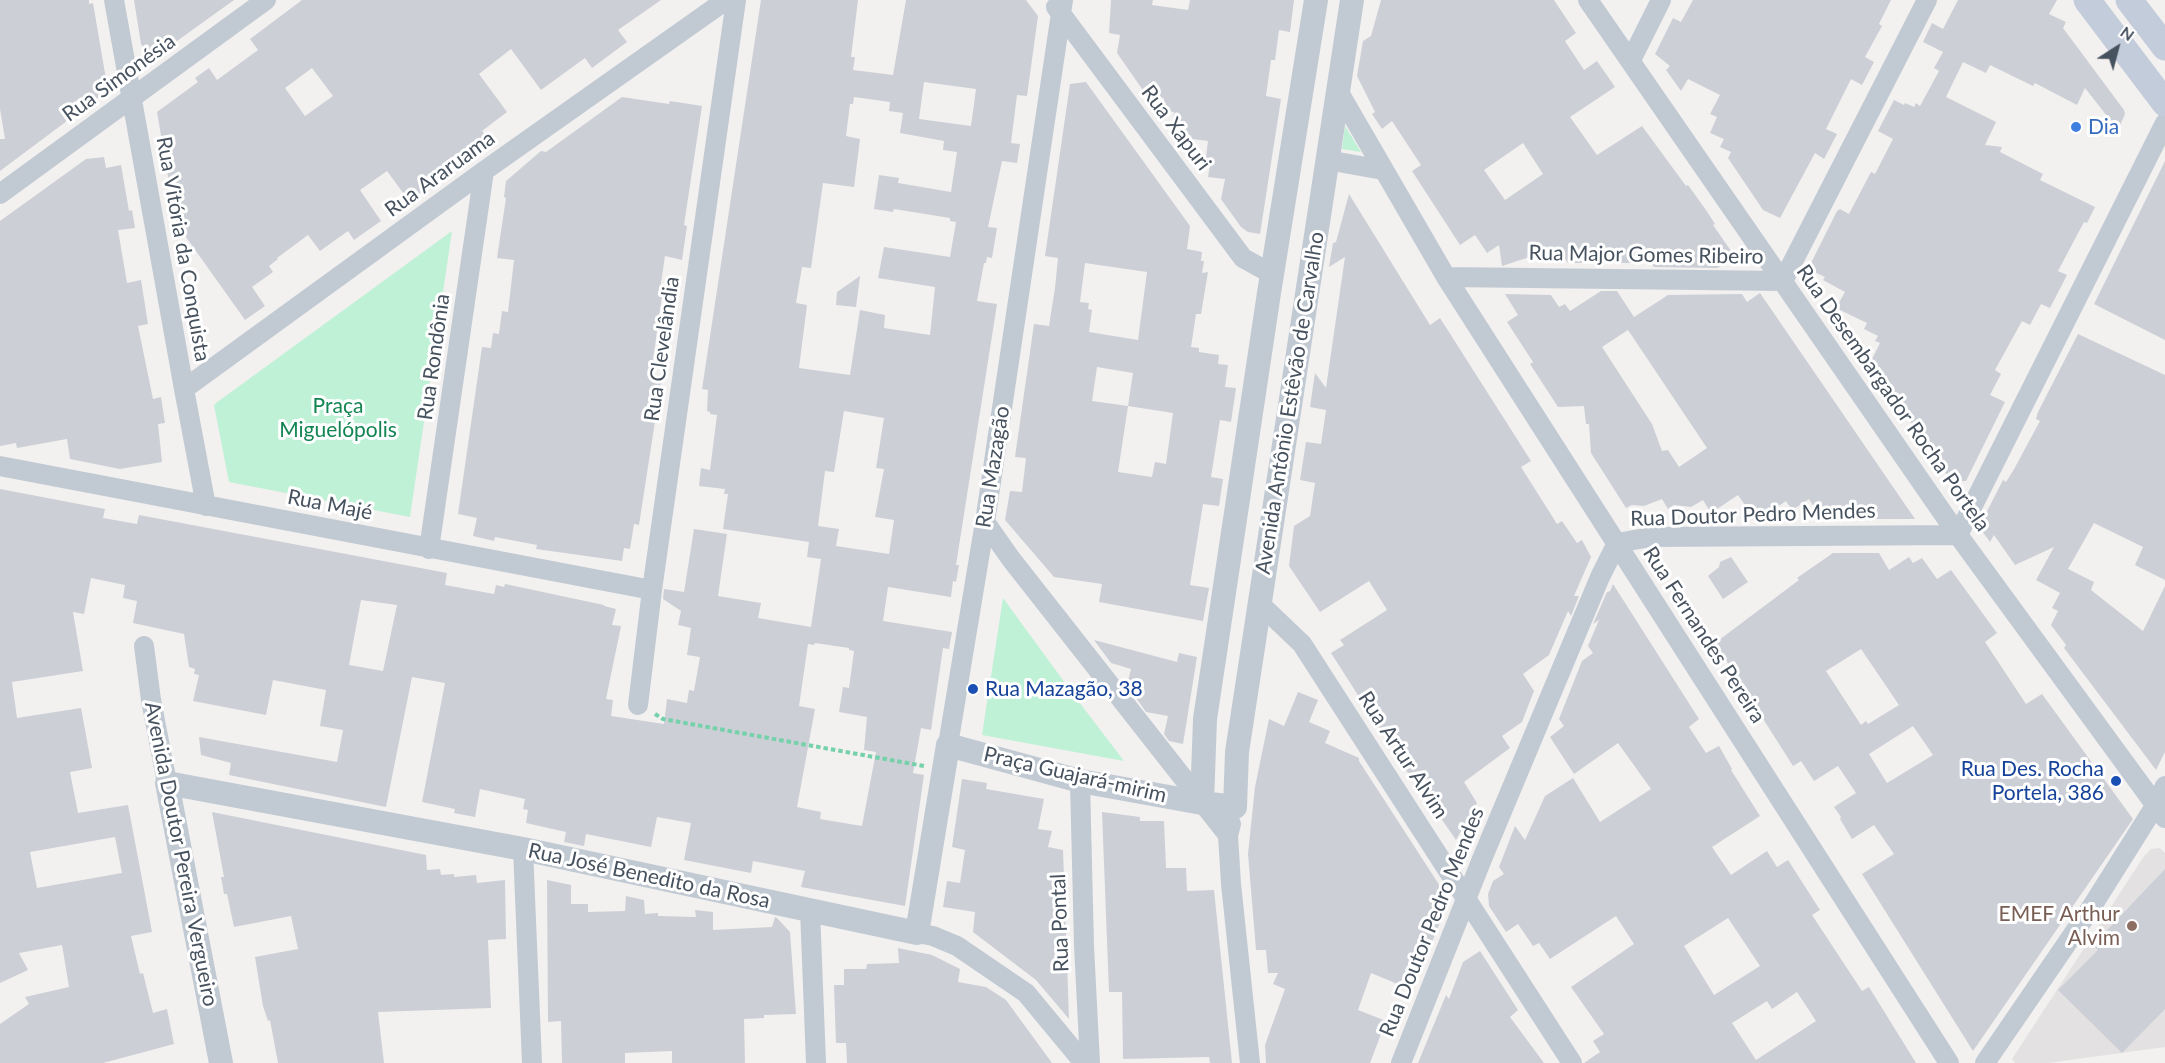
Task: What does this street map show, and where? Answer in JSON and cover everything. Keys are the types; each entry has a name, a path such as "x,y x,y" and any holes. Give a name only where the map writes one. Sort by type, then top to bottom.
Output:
{"main road":[{"path":"2087,0 2165,103"},
{"path":"2129,0 2165,47"}],"street":[{"name":"Rua Vitória da Conquista","path":"114,0 206,506"},
{"name":"Rua Simonésia","path":"0,194 132,100 266,0"},
{"name":"Rua Araruama","path":"184,389 484,171 726,0"},
{"name":"Rua Clevelândia","path":"638,705 651,590 736,0"},
{"name":"Avenida Antônio Estêvão de Carvalho","path":"1235,807 1238,752 1259,603 1352,0"},
{"name":"Rua Desembargador Rocha Portela","path":"1588,0 1958,535 2160,812"},
{"path":"1631,60 1661,0"},
{"name":"Rua Major Gomes Ribeiro","path":"1446,278 1783,280 1927,0"},
{"name":"Rua Xapuri","path":"1058,4 1243,258 1272,274"},
{"name":"Rua Mazagão","path":"917,933 985,522 1058,4"},
{"name":"Avenida Antônio Estêvão de Carvalho","path":"1202,803 1204,719 1315,9"},
{"path":"1315,9 1317,30 1327,38 1338,38 1348,29"},
{"path":"1305,76 1311,70 1322,67 1331,71 1338,85"},
{"name":"Rua Fernandes Pereira","path":"1338,85 1383,170 1446,278 1949,1063"},
{"path":"1958,535 2165,123"},
{"path":"1327,160 1383,170"},
{"name":"Rua Rondônia","path":"429,549 484,171"},
{"name":"Rua Majé","path":"0,466 651,590"},
{"name":"Praça Guajará-mirim","path":"985,522 1011,559 1202,803"},
{"name":"Rua Doutor Pedro Mendes","path":"1401,1063 1467,897 1600,577 1617,543 1651,537 1958,535"},
{"name":"Rua Artur Alvim","path":"1259,603 1302,644 1572,1063"},
{"name":"Avenida Doutor Pereira Vergueiro","path":"144,646 167,783 221,1063"},
{"name":"Praça Guajará-mirim","path":"948,746 1080,781 1235,807"},
{"name":"Rua Pontal","path":"1080,781 1084,946 1090,1063"},
{"name":"Rua José Benedito da Rosa","path":"167,783 523,849 933,936 957,946 1026,993 1084,1063"},
{"path":"1985,1063 2160,812 2165,786"},
{"path":"1202,803 1228,836"},
{"path":"1235,807 1228,836 1250,1063"},
{"path":"523,849 532,1063"},
{"path":"810,910 816,1063"}],"path":[{"path":"638,705 663,719 944,770"}],"shaded area":[{"name":"EMEF Arthur Alvim","path":"2160,848 2165,853 2165,1047 2048,1063 2015,1063 2012,1059 2144,856 2151,849"}],"green space":[{"path":"1345,126 1361,152 1342,149"},
{"name":"Praça Miguelópolis","path":"452,231 410,517 229,482 214,405"},
{"path":"1003,598 1076,698 1124,761 982,735"}],"building":[{"path":"0,0 89,0 89,4 93,3 107,85 103,94 0,171 0,139 5,139 0,109"},
{"path":"134,0 234,0 152,59 141,44"},
{"path":"302,0 661,0 618,30 627,42 592,68 585,58 541,90 511,49 479,74 507,112 482,131 491,142 409,201 387,171 360,190 381,221 354,240 348,231 320,251 308,235 277,258 269,266 273,272 252,287 265,306 245,320 176,223 157,112 198,82 195,78 209,68 217,80 258,50 250,39","holes":["312,68 333,96 305,116 285,88"]},
{"path":"761,0 858,0 851,57 855,57 853,70 893,75 906,0 1026,0 1038,16 1027,96 1017,95 1011,143 1020,144 1017,163 1002,161 988,227 997,228 992,258 987,257 984,263 977,301 997,304 956,565 959,565 956,582 953,581 951,597 888,587 883,621 952,632 949,649 943,648 931,730 921,728 913,773 924,775 905,906 801,887 805,871 753,861 751,873 684,860 691,823 657,817 651,847 586,834 584,846 564,842 566,832 526,823 528,810 523,809 525,799 480,789 475,817 454,813 455,809 422,802 445,683 412,677 386,807 229,775 231,763 201,755 199,737 337,762 343,730 320,726 326,690 273,680 266,715 193,701 199,675 194,674 195,669 189,667 184,634 133,623 137,601 123,598 125,585 91,578 84,614 73,612 83,671 12,682 17,718 81,708 92,768 70,772 78,813 128,805 152,932 131,936 153,1013 167,1009 174,1044 103,1063 0,1063 0,1024 29,1004 25,997 69,987 62,945 19,953 28,970 0,983 0,489 105,509 103,518 137,524 139,515 447,573 445,585 494,594 496,585 504,587 505,584 616,609 612,625 621,626 606,699 613,700 611,716 664,724 667,699 687,703 689,690 694,691 700,657 687,655 691,628 678,625 681,611 663,599 664,589 684,592 694,529 727,534 718,596 761,603 758,618 811,627 821,559 807,557 809,542 723,529 728,494 724,494 725,489 699,486 701,468 710,470 717,415 707,411 708,390 702,389","holes":["924,82 976,89 971,126 919,119","854,97 890,102 889,111 903,113 900,133 944,141 943,150 957,152 951,192 898,183 899,178 879,175 874,209 893,212 894,209 950,218 950,221 956,222 950,257 884,247 878,278 935,287 930,335 884,328 885,315 860,310 850,375 799,368 807,305 796,303 802,267 811,268 823,183 854,187 860,139 846,136 850,104 853,104","844,411 884,418 876,468 884,469 875,517 894,520 889,554 836,546 839,529 818,526 825,471 834,472","361,600 397,605 383,671 349,665","808,644 849,648 854,651 849,688 843,687 839,712 867,717 864,750 876,752 862,826 820,819 821,812 797,807 815,709 799,706","115,837 122,873 37,888 30,852"]},
{"path":"1111,0 1153,0 1152,5 1188,10 1190,0 1294,0 1290,32 1279,30 1275,60 1271,60 1266,96 1281,99 1260,234 1248,232 1241,227 1221,199 1225,179 1208,177 1210,165 1205,165 1208,141 1176,137 1171,130 1174,112 1163,110 1164,98 1147,96 1117,53 1120,35 1109,33"},
{"path":"1381,0 1554,0 1576,33 1565,41 1584,70 1597,61 1615,87 1570,117 1597,155 1642,126 1706,210 1715,224 1713,225 1736,258 1717,268 1654,267 1651,263 1568,263 1557,248 1502,266 1499,245 1487,253 1475,235 1460,245 1412,171 1421,165 1392,121 1382,129 1372,114 1375,112 1357,76 1363,41 1371,36","holes":["1523,143 1543,174 1505,200 1484,170"]},
{"path":"1693,0 1891,0 1879,24 1882,26 1865,57 1874,62 1862,85 1851,79 1826,129 1837,134 1824,159 1815,153 1780,218 1763,210 1728,158 1731,152 1720,147 1724,139 1710,133 1717,117 1710,114 1720,95 1688,79 1681,91 1666,70 1670,66 1655,54 1673,18 1681,22"},
{"path":"1958,0 2057,0 2049,14 2066,22 2063,28 2125,114 2118,130 2085,88 2077,105 2035,83 2033,86 1990,65 1986,73 1963,62 1946,97 1996,122 1985,145 2002,147 2000,152 2043,174 2040,180 2095,207 2087,223 2084,222 2058,271 2067,275 2050,308 2041,304 2030,325 2022,321 1995,370 2001,374 1990,395 2005,402 1966,481 1951,481 1870,363 1880,343 1875,341 1878,336 1864,329 1867,323 1836,308 1845,292 1823,280 1825,277 1808,269 1837,211 1840,209 1849,214 1871,172 1875,174 1893,139 1878,131 1894,100 1904,105 1905,103 1914,107 1916,103 1920,106 1939,71 1934,68 1943,52 1923,42 1932,23 1943,29"},
{"path":"1086,82 1190,226 1187,249 1202,252 1201,261 1204,261 1202,273 1208,272 1201,314 1196,314 1191,347 1199,348 1199,352 1219,355 1218,364 1228,365 1225,387 1236,388 1231,422 1220,420 1211,477 1223,479 1219,506 1203,504 1190,585 1209,588 1203,621 1099,602 1102,584 1054,577 1005,520 1010,491 1022,492 1026,458 1015,457 1034,324 1049,326 1055,288 1058,258 1045,256 1070,84","holes":["1085,263 1147,272 1138,340 1089,332 1092,310 1088,309 1089,303 1080,302","1097,367 1133,373 1128,406 1092,401","1128,406 1173,413 1166,464 1155,462 1152,477 1118,472"]},
{"path":"622,97 702,106 684,225 687,226 682,260 665,256 651,374 662,376 639,525 634,524 630,549 624,548 622,561 536,549 537,545 495,537 494,541 473,536 477,518 458,514 482,347 491,348 493,333 499,334 502,311 508,312 514,260 497,258 506,198 504,197 506,181 541,151 546,152"},
{"path":"104,157 106,168 121,165 129,211 132,210 135,228 118,230 127,283 141,280 148,324 138,326 153,399 161,397 165,423 158,424 162,462 120,469 70,459 67,439 17,448 16,443 0,446 0,221 86,159"},
{"path":"2165,161 2165,340 2094,304"},
{"path":"1349,194 1430,325 1440,318 1531,461 1521,467 1557,524 1562,521 1577,543 1582,540 1591,557 1574,596 1579,596 1571,616 1568,611 1549,655 1523,674 1534,691 1522,722 1502,736 1510,748 1464,782 1477,803 1456,840 1431,804 1429,806 1331,653 1344,645 1340,640 1387,610 1369,581 1320,612 1289,566 1294,526 1310,516 1315,483 1300,480 1306,442 1321,444 1326,410 1310,407 1315,373 1326,388 1345,257 1329,267 1333,243 1336,242"},
{"path":"860,276 856,307 836,305 837,292"},
{"path":"1601,291 1617,291 1634,317 1668,295 1742,294 1747,302 1760,293 1915,519 1857,519 1847,504 1831,515 1828,512 1820,517 1809,499 1792,510 1786,501 1756,521 1738,495 1711,513 1703,500 1691,507 1674,505 1668,509 1662,499 1644,506 1632,505 1626,508 1591,453 1589,424 1586,424 1584,406 1558,407 1530,364 1533,362 1507,322 1518,315 1505,294 1551,295 1559,307 1565,304 1570,311","holes":["1628,330 1707,448 1679,467 1668,450 1662,451 1652,424 1602,347"]},
{"path":"2078,334 2165,375 2165,580 2135,565 2143,547 2094,523 2068,569 2094,582 2091,590 2143,631 2165,586 2165,752 2156,770 2064,648 2066,645 2051,625 2058,611 2052,608 2060,593 2036,580 2054,547 2015,565 1994,535 1990,542 1979,527 2003,480 2006,482 2013,471 2040,421 2036,419 2038,412"},
{"path":"1833,553 1879,553 1889,570 1909,557 1913,563 1922,558 1937,579 1951,570 1997,633 1985,642 2026,704 2042,694 2133,819 1973,1051 1862,874 1894,854 1874,825 1852,839 1834,807 1856,793 1838,766 1814,781 1801,761 1793,766 1715,643 1799,580 1797,578","holes":["1861,649 1899,705 1868,724 1866,721 1861,725 1826,671","1913,726 1933,755 1887,783 1869,754"]},
{"path":"1731,557 1748,582 1723,599 1708,576 1719,567 1720,562"},
{"path":"1613,584 1699,719 1689,727 1706,753 1719,746 1760,816 1712,847 1731,875 1767,851 1777,867 1788,860 1820,910 1812,915 1862,991 1869,987 1916,1063 1584,1063 1600,1052 1593,1041 1604,1034 1571,987 1634,944 1616,916 1550,959 1539,943 1533,946 1518,924 1506,932 1489,906 1488,894 1493,881 1504,874 1499,867 1515,826 1525,840 1545,796 1573,778 1600,822 1651,789 1618,743 1574,774 1550,737 1564,726 1559,719 1582,661 1593,653 1588,646 1599,620 1593,624 1607,592","holes":["1728,918 1760,966 1714,995 1684,946","1797,992 1816,1021 1756,1060 1732,1023 1767,1001 1772,1009"]},
{"path":"1094,640 1177,662 1179,653 1197,657 1183,744 1169,741 1164,734 1168,716 1146,712 1127,685 1131,669 1111,663"},
{"path":"1298,692 1318,700 1309,722 1330,731 1325,743 1359,758 1449,900 1430,947 1425,945 1418,961 1411,958 1400,985 1371,973 1358,1010 1386,1021 1370,1063 1266,1063 1265,1045 1285,989 1273,984 1278,973 1268,973 1266,950 1256,950 1248,854 1255,787 1269,719 1284,726"},
{"path":"962,779 987,783 986,789 1044,799 1038,829 1052,831 1048,847 1063,850 1069,1019 1036,980 973,932 975,912 943,907 947,881 960,883 965,850 952,847"},
{"path":"212,812 426,855 427,870 440,869 441,875 454,874 454,877 476,875 477,883 505,880 506,939 488,940 491,1008 378,1012 384,1063 278,1063 270,1020 268,1021 263,1006 255,957 298,949 291,916 234,927 227,894 224,894 221,877 224,877"},
{"path":"1102,812 1140,817 1140,821 1164,821 1166,868 1186,868 1187,891 1214,890 1232,1063 1210,1063 1209,1057 1123,1059 1122,992 1109,992"},
{"path":"2165,869 2165,1009 2122,1053 2058,990 2098,950 2093,945"},
{"path":"547,880 571,885 571,904 588,904 588,912 625,911 626,896 644,900 645,914 696,917 695,910 713,912 713,930 772,927 775,917 777,918 790,932 796,1014 764,1015 764,1018 744,1019 745,1063 672,1063 672,1051 625,1053 625,1063 562,1063 561,1021 548,1022"},
{"path":"898,948 932,955 960,969 958,982 986,987 1006,1000 1052,1063 847,1063 846,1043 836,1043 834,985 844,985 844,969 866,969 867,964 899,963"},
{"path":"1480,951 1518,1010 1510,1017 1544,1063 1418,1063 1446,995 1449,999 1463,962"}],"place":[{"name":"Dia","path":"2076,127"},
{"name":"Rua Mazagão, 38","path":"973,689"},
{"name":"Rua Des. Rocha Portela, 386","path":"2116,781"},
{"name":"EMEF Arthur Alvim","path":"2132,926"}]}
